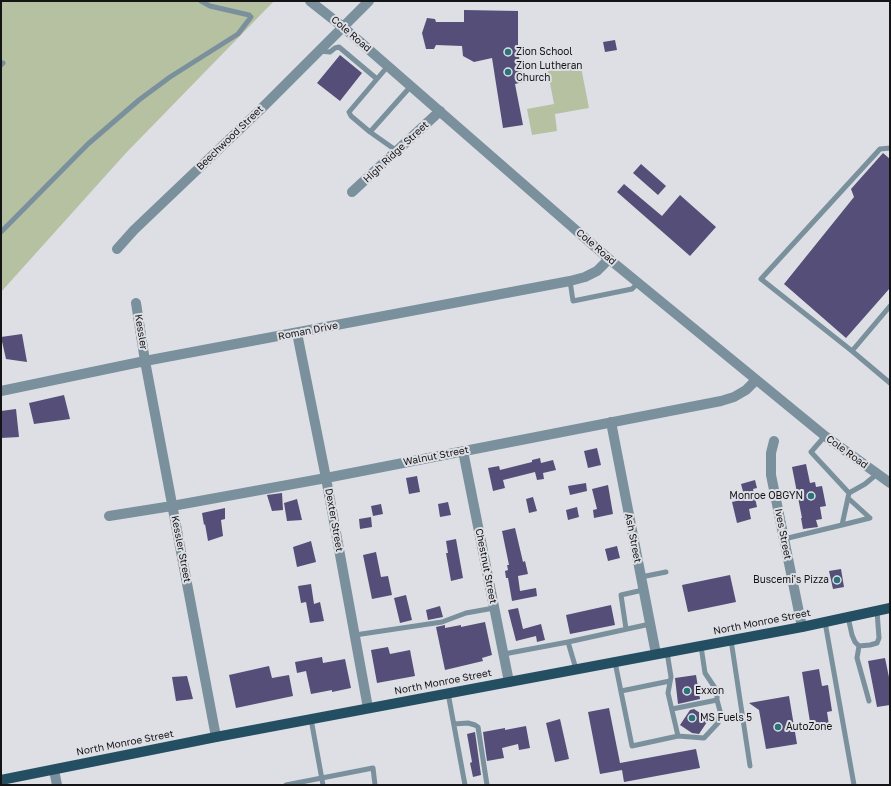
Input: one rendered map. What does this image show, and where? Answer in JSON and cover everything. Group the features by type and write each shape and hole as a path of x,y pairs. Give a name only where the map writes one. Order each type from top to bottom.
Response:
{"main road":[{"name":"North Monroe Street","path":"1,780 216,737 802,627 890,608"}],"street":[{"name":"Cole Road","path":"310,1 343,27 609,259 825,436 889,482"},
{"name":"Beechwood Street","path":"117,249 134,230 369,1"},
{"name":"High Ridge Street","path":"352,192 440,111"},
{"name":"Roman Drive","path":"1,391 570,281 585,277 596,271 609,259"},
{"name":"Kessler","path":"136,303 145,362"},
{"name":"Dexter Street","path":"297,333 326,478 368,708"},
{"name":"Kessler Street","path":"145,362 216,737"},
{"name":"Walnut Street","path":"109,516 326,478 721,401 746,390 756,380"},
{"name":"Ash Street","path":"611,422 656,654"},
{"name":"Ives Street","path":"774,441 771,453 771,475 802,627"},
{"name":"Chestnut Street","path":"463,451 509,682"},
{"path":"54,770 57,785"}],"lane":[{"path":"1,232 88,144 139,100 170,76 238,34 251,17 249,14 210,6 201,1"},
{"path":"319,51 330,52 339,47 377,79"},
{"path":"388,66 349,112 350,116 397,151"},
{"path":"370,132 411,86"},
{"path":"890,148 880,149 760,279 890,382"},
{"path":"570,281 573,300 632,289 638,283"},
{"path":"852,351 890,306"},
{"path":"784,539 870,518 811,452 825,436"},
{"path":"842,525 848,495 877,474"},
{"path":"641,577 666,572"},
{"path":"626,629 621,595 643,590"},
{"path":"355,635 442,622 466,613 494,608"},
{"path":"859,646 876,643 879,638 877,611"},
{"path":"848,617 852,635 859,646 857,658 868,701"},
{"path":"825,622 854,785"},
{"path":"504,654 650,624"},
{"path":"731,640 750,766"},
{"path":"568,642 576,669"},
{"path":"615,662 632,746 678,736 704,738 718,723 720,711 717,700 717,691 705,673 701,646"},
{"path":"667,652 671,677 668,692 678,736"},
{"path":"621,691 670,681"},
{"path":"448,693 465,785"},
{"path":"672,709 717,700"},
{"path":"311,719 323,785"},
{"path":"454,724 468,723 478,727 487,785"},
{"path":"286,785 372,768 375,785"}],"green space":[{"path":"1,1 274,1 126,153 1,292"},
{"path":"580,62 589,108 555,114 557,131 532,135 527,109 554,104 547,68"}],"building":[{"name":"Zion Lutheran Church","path":"464,10 518,11 518,51 523,82 515,84 523,125 503,128 492,58 474,62 463,56 462,46 436,45 434,49 426,49 422,33 427,18 435,19 436,22 464,22"},
{"path":"615,40 617,50 605,52 603,42"},
{"path":"340,55 362,73 340,101 317,83"},
{"path":"883,153 890,159 890,288 846,338 784,284 854,197 851,189"},
{"path":"641,164 666,186 658,195 633,173"},
{"path":"624,184 662,216 680,195 716,227 690,256 617,192"},
{"path":"22,334 27,362 6,359 1,337"},
{"path":"64,395 70,419 34,424 29,403"},
{"path":"16,409 19,437 1,438 1,411"},
{"path":"597,448 601,465 588,468 584,451"},
{"path":"540,458 541,463 553,460 556,470 543,473 544,479 537,480 535,472 503,480 505,488 493,491 488,468 499,466 500,470 532,462 532,460"},
{"name":"Monroe OBGYN","path":"806,464 810,483 815,482 816,487 822,486 826,506 820,507 822,519 816,520 818,527 803,529 792,467"},
{"path":"417,476 420,492 409,494 406,478"},
{"path":"755,480 757,488 753,489 757,507 749,509 751,519 737,523 732,502 745,499 741,484"},
{"path":"586,483 587,491 570,495 568,486"},
{"path":"608,485 613,514 594,518 593,510 597,509 592,489"},
{"path":"282,493 283,510 272,511 267,495"},
{"path":"533,497 537,511 529,513 526,499"},
{"path":"297,499 302,520 287,521 284,503"},
{"path":"448,502 451,515 440,517 438,504"},
{"path":"381,504 383,514 373,516 371,506"},
{"path":"577,507 579,517 568,520 566,510"},
{"path":"225,508 225,519 221,520 223,536 208,541 202,513"},
{"path":"371,517 372,527 360,529 359,519"},
{"path":"515,528 523,562 525,561 528,574 518,576 520,591 536,588 537,596 512,601 508,578 506,578 505,571 508,570 507,565 509,565 502,531"},
{"path":"456,539 463,578 451,581 446,553 448,553 446,541"},
{"path":"311,541 316,562 297,567 293,547"},
{"path":"617,546 620,558 608,561 605,549"},
{"path":"376,552 381,577 388,576 392,595 372,599 363,555"},
{"path":"841,569 844,587 833,589 829,571"},
{"path":"730,575 736,602 688,612 682,585"},
{"path":"311,584 314,604 320,602 324,621 310,623 306,602 301,603 298,586"},
{"path":"406,595 412,620 400,623 394,598"},
{"path":"611,605 615,625 570,634 566,615"},
{"path":"440,606 443,617 428,620 426,610"},
{"path":"518,608 523,629 541,624 545,640 537,642 536,636 516,641 508,610"},
{"path":"485,622 492,655 482,658 483,661 445,670 436,627 445,625 445,628 461,625 461,627"},
{"path":"388,647 390,654 410,650 415,676 377,683 371,650"},
{"path":"322,657 323,663 345,659 351,688 311,694 306,671 297,673 295,662"},
{"path":"885,658 890,682 890,705 877,707 868,661"},
{"path":"269,666 272,678 289,675 293,696 236,708 229,675"},
{"path":"819,669 822,686 828,685 832,711 827,712 829,725 811,728 802,672"},
{"path":"696,675 700,699 678,704 675,678"},
{"path":"187,676 193,699 176,701 172,677"},
{"name":"AutoZone","path":"789,696 797,744 766,749 759,710 749,703"},
{"path":"609,708 620,763 696,749 700,768 624,782 622,770 600,774 588,712"},
{"path":"694,709 709,719 699,734 692,733 680,725 690,710"},
{"path":"560,719 569,759 555,762 546,723"},
{"path":"526,726 530,748 519,750 518,744 502,748 504,758 487,761 483,732"},
{"path":"475,732 481,775 473,777 467,734"}],"place":[{"name":"Zion School","path":"508,52"},
{"name":"Zion Lutheran Church","path":"508,72"},
{"name":"Monroe OBGYN","path":"811,496"},
{"name":"Buscemi's Pizza","path":"837,580"},
{"name":"Exxon","path":"687,691"},
{"name":"MS Fuels 5","path":"692,718"},
{"name":"AutoZone","path":"778,727"}]}
